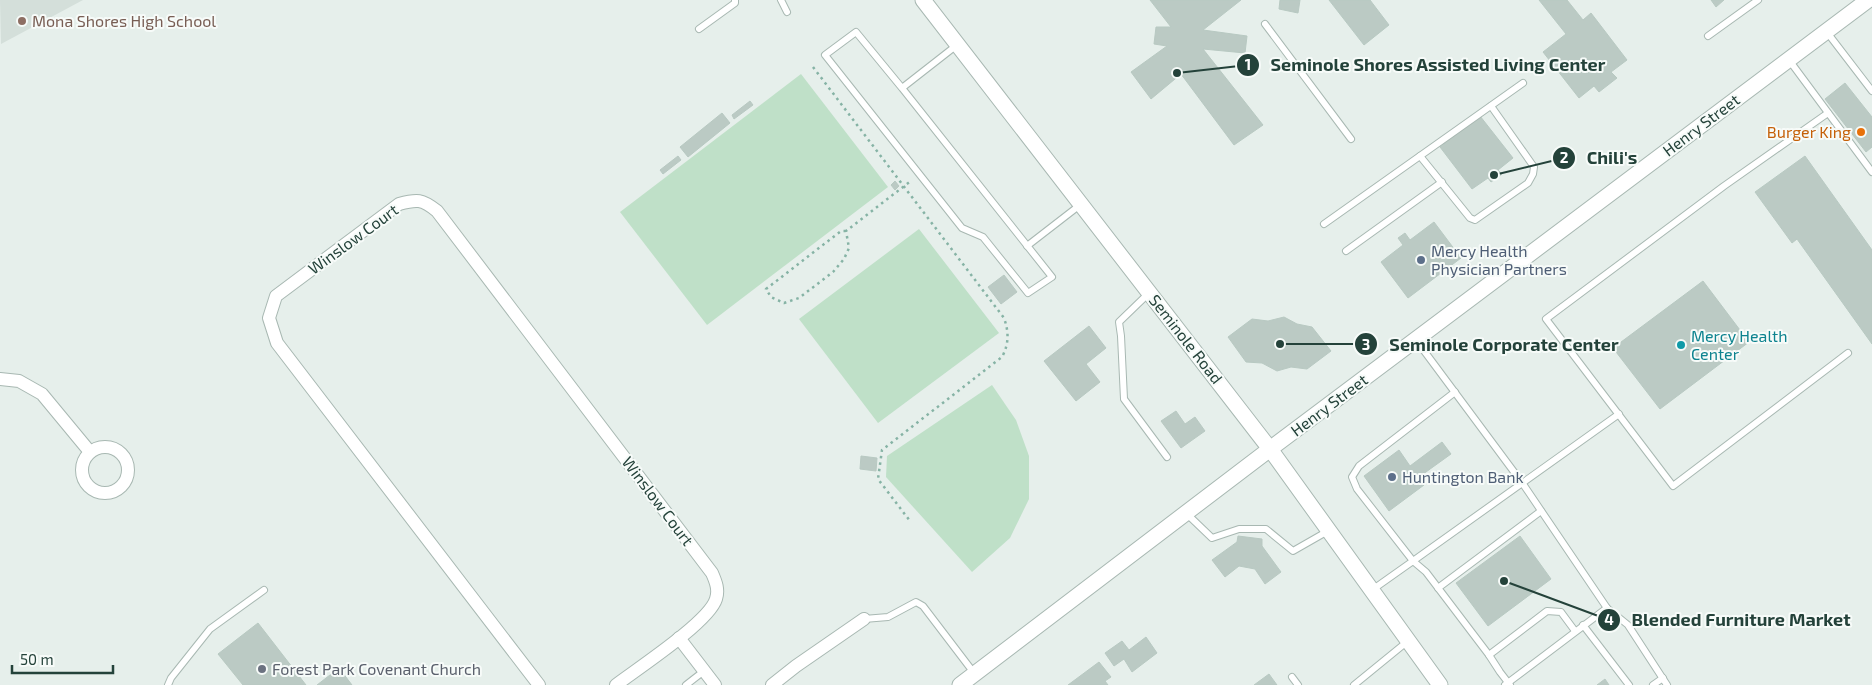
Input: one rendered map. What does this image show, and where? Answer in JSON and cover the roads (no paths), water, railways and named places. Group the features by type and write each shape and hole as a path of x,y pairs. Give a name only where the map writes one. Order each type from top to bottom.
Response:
{"street":[{"name":"Seminole Road","path":"923,0 1270,449 1440,685"},
{"name":"Henry Street","path":"960,685 1788,59 1867,3"},
{"name":"Winslow Court","path":"539,685 277,343 269,318 276,296 399,204 413,200 426,202 437,211 712,573 718,588 716,601 706,613 679,638 616,685"},
{"path":"0,379 20,381 42,394 90,452"},
{"path":"772,685 864,619"},
{"path":"679,638 715,685"}],"lane":[{"path":"699,29 735,3 734,0"},
{"path":"780,0 787,12"},
{"path":"1708,36 1758,0"},
{"path":"1265,24 1352,139"},
{"path":"1826,31 1872,91"},
{"path":"856,32 902,88 1052,277 1028,293 983,237 962,228 825,55 856,32"},
{"path":"902,88 958,44"},
{"path":"1788,59 1872,172"},
{"path":"1324,224 1523,83"},
{"path":"1420,156 1470,218 1475,220 1528,183 1534,174 1534,167 1491,106"},
{"path":"1828,113 1724,186 1546,319 1673,486 1848,353"},
{"path":"1346,251 1442,182"},
{"path":"1027,246 1081,204"},
{"path":"1150,292 1119,322 1122,336 1124,398 1168,457"},
{"path":"1416,340 1523,484 1607,608 1628,625 1667,685"},
{"path":"1455,392 1359,466 1352,476 1357,489 1413,561 1426,572 1489,655 1508,684 1607,608"},
{"path":"1372,590 1619,414"},
{"path":"1438,588 1542,511"},
{"path":"1186,513 1212,538 1239,528 1266,529 1293,551 1328,530"},
{"path":"168,685 171,678 210,629 264,590"},
{"path":"864,619 888,617 916,602 923,606 975,674"},
{"path":"1489,655 1546,611 1561,612 1575,631"},
{"path":"1583,625 1629,685"},
{"path":"1354,685 1408,641"},
{"path":"686,685 704,671"},
{"path":"1292,677 1298,685"},
{"path":"1653,685 1663,678"}],"place":[{"name":"Mona Shores High School","path":"22,21"},
{"name":"Seminole Shores Assisted Living Center","path":"1177,73"},
{"name":"Burger King","path":"1861,132"},
{"name":"Chili's","path":"1494,175"},
{"name":"Mercy Health Physician Partners","path":"1421,260"},
{"name":"Seminole Corporate Center","path":"1280,344"},
{"name":"Mercy Health Center","path":"1681,345"},
{"name":"Huntington Bank","path":"1392,477"},
{"name":"Blended Furniture Market","path":"1504,581"},
{"name":"Forest Park Covenant Church","path":"262,669"}]}
